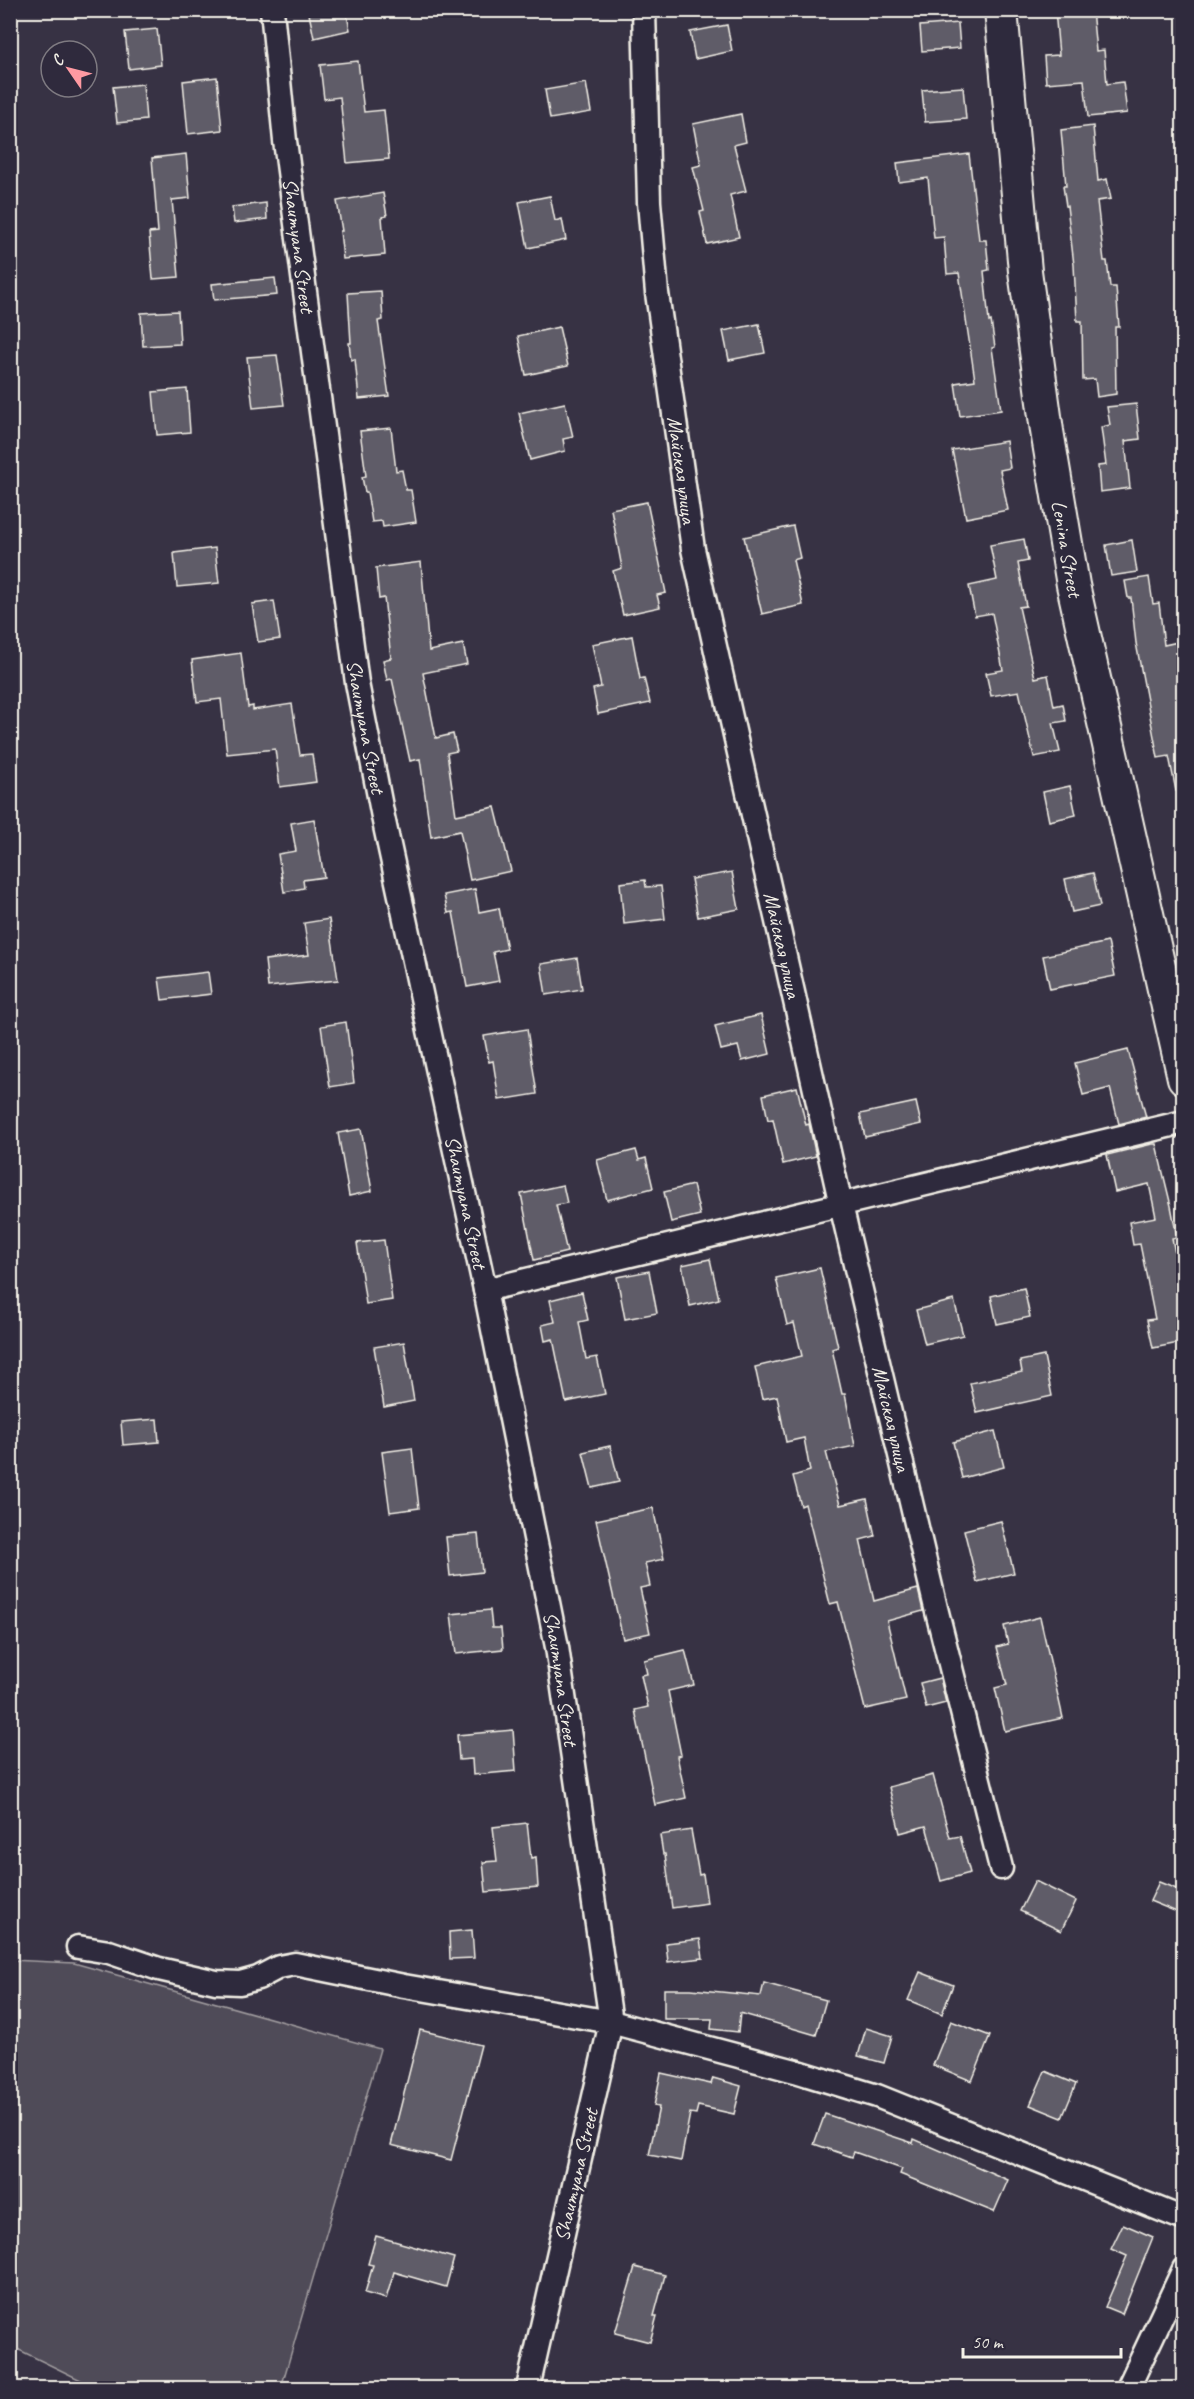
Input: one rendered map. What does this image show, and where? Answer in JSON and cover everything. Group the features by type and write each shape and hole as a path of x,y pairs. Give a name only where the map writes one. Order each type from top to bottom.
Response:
{"street":[{"name":"Shaumyana Street","path":"272,10 285,141 357,683 383,817 485,1290 557,1647 611,2022 528,2388"},
{"name":"Майская улица","path":"644,10 649,202 657,292 693,549 841,1205 936,1608 1001,1868"},
{"name":"Lenina Street","path":"1001,10 1025,271 1047,431 1073,585 1184,1078"},
{"path":"485,1290 1184,1122"},
{"path":"78,1947 109,1952 159,1969 216,1982 240,1983 258,1978 279,1967 295,1964 404,1986 611,2022 795,2071 877,2096 1184,2219"},
{"path":"1128,2388 1184,2269"}],"shaded area":[{"path":"10,1960 74,1963 380,2049 281,2388 97,2388 11,2346"}],"building":[{"path":"325,10 346,10 350,30 314,38 309,14"},
{"path":"1055,10 1092,10 1096,51 1104,50 1107,84 1123,82 1127,113 1088,117 1084,80 1046,83 1044,56 1059,55"},
{"path":"958,23 960,48 922,51 920,26"},
{"path":"727,25 732,51 695,59 690,32"},
{"path":"157,29 161,65 129,69 125,32"},
{"path":"358,61 364,112 384,110 389,159 347,163 340,97 324,99 320,65"},
{"path":"217,77 222,130 188,134 183,81"},
{"path":"586,83 591,112 550,119 545,90"},
{"path":"143,84 146,120 117,123 113,87"},
{"path":"963,87 966,119 925,122 922,90"},
{"path":"741,114 746,142 734,145 746,191 730,195 739,237 707,244 700,212 704,211 693,167 701,165 693,124"},
{"path":"1093,126 1098,181 1107,179 1111,199 1097,201 1104,261 1107,261 1110,287 1116,287 1119,327 1115,327 1116,394 1097,397 1095,379 1083,380 1082,321 1077,321 1074,265 1063,186 1066,186 1061,130"},
{"path":"186,154 190,198 172,200 179,277 153,279 149,233 158,232 152,158"},
{"path":"969,154 979,240 986,240 989,270 984,271 1001,410 960,416 955,383 975,380 959,273 947,274 944,237 934,238 928,178 899,182 897,163"},
{"path":"383,193 387,216 382,217 385,255 343,259 340,231 342,231 337,201"},
{"path":"550,196 555,221 562,219 566,240 528,248 519,202"},
{"path":"266,203 267,219 234,223 232,207"},
{"path":"275,278 277,295 214,300 212,284"},
{"path":"381,291 383,320 378,321 389,396 359,399 355,359 351,360 349,343 351,343 348,293"},
{"path":"178,311 180,344 143,346 141,313"},
{"path":"759,324 765,353 729,360 723,331"},
{"path":"559,327 568,366 526,375 518,336"},
{"path":"277,355 284,405 253,408 247,357"},
{"path":"187,389 190,432 157,435 153,392"},
{"path":"565,403 573,437 563,439 565,451 530,460 519,413"},
{"path":"1136,404 1140,439 1125,441 1130,488 1100,492 1098,466 1106,465 1101,427 1110,425 1107,407"},
{"path":"391,428 396,471 402,470 406,490 411,490 416,522 383,527 382,521 372,522 362,477 366,476 360,431"},
{"path":"1006,441 1010,468 1000,470 1008,510 966,518 952,450"},
{"path":"647,502 666,593 657,595 660,607 623,615 613,571 622,568 611,509"},
{"path":"793,526 800,558 793,560 803,605 762,614 744,537"},
{"path":"1024,539 1028,561 1018,563 1026,606 1019,607 1035,678 1048,675 1054,706 1063,704 1066,721 1053,723 1060,752 1034,757 1019,691 991,696 986,673 1003,670 992,613 975,616 969,586 997,580 990,545"},
{"path":"1132,540 1137,572 1111,576 1106,545"},
{"path":"215,548 219,583 177,587 174,553"},
{"path":"421,562 429,651 463,644 467,664 423,673 436,738 453,734 457,751 447,753 456,815 495,807 511,871 470,880 460,831 431,837 420,759 410,761 392,679 387,680 383,660 391,658 384,598 379,599 376,568"},
{"path":"1149,577 1153,604 1159,603 1164,645 1178,642 1184,672 1184,790 1176,791 1169,756 1158,758 1136,643 1131,598 1128,598 1125,581"},
{"path":"274,601 280,639 258,642 252,604"},
{"path":"632,636 640,679 644,678 650,703 598,714 593,689 601,687 592,644"},
{"path":"241,653 248,707 253,706 253,710 292,704 300,755 312,754 316,782 280,787 275,749 227,754 221,699 197,702 192,660"},
{"path":"1070,786 1076,815 1049,821 1043,792"},
{"path":"314,819 324,877 303,880 304,888 284,892 278,854 296,851 291,823"},
{"path":"732,872 739,909 698,917 691,879"},
{"path":"1093,873 1100,906 1072,912 1065,879"},
{"path":"645,880 646,887 661,886 665,919 624,924 620,883"},
{"path":"475,889 479,912 499,908 507,949 493,952 499,981 467,987 453,912 448,913 444,895"},
{"path":"329,919 338,980 268,987 265,960 309,955 304,923"},
{"path":"1108,942 1115,976 1050,989 1043,956"},
{"path":"577,958 582,989 546,995 541,964"},
{"path":"208,972 211,994 162,1000 159,978"},
{"path":"761,1015 770,1054 742,1061 738,1046 721,1050 715,1026"},
{"path":"346,1022 354,1083 330,1087 321,1026"},
{"path":"527,1029 537,1094 499,1100 493,1061 489,1062 484,1036"},
{"path":"1128,1050 1146,1117 1119,1124 1110,1088 1083,1095 1075,1063"},
{"path":"797,1087 816,1156 783,1164 773,1119 768,1120 763,1095"},
{"path":"916,1102 921,1124 865,1137 860,1114"},
{"path":"361,1129 372,1191 349,1196 338,1133"},
{"path":"1156,1144 1171,1206 1177,1237 1172,1238 1181,1284 1184,1284 1184,1342 1153,1348 1147,1320 1155,1319 1140,1244 1133,1245 1129,1222 1156,1217 1149,1184 1115,1192 1107,1155"},
{"path":"636,1150 639,1160 646,1158 653,1188 607,1200 597,1160"},
{"path":"563,1185 567,1203 556,1205 567,1252 534,1260 521,1194"},
{"path":"693,1185 700,1215 671,1222 664,1192"},
{"path":"384,1240 392,1300 366,1304 357,1243"},
{"path":"710,1259 719,1299 690,1306 682,1265"},
{"path":"820,1268 838,1347 832,1349 842,1394 845,1394 855,1446 826,1452 840,1505 867,1499 875,1536 860,1540 874,1601 918,1589 923,1611 887,1621 906,1700 865,1709 838,1602 830,1604 805,1504 801,1506 793,1476 810,1471 804,1438 786,1442 777,1396 762,1399 755,1367 802,1356 794,1323 787,1325 776,1278"},
{"path":"649,1271 657,1313 625,1319 617,1277"},
{"path":"1024,1288 1030,1317 997,1324 991,1296"},
{"path":"582,1292 588,1320 579,1322 586,1359 597,1357 605,1394 566,1402 553,1339 545,1341 542,1325 555,1322 550,1300"},
{"path":"954,1300 963,1335 925,1344 916,1310"},
{"path":"404,1342 414,1401 384,1407 374,1347"},
{"path":"1044,1356 1052,1396 977,1413 970,1383 1022,1372 1020,1361"},
{"path":"157,1419 159,1442 123,1445 121,1422"},
{"path":"995,1431 1004,1467 962,1478 953,1442"},
{"path":"610,1446 619,1482 592,1488 583,1452"},
{"path":"412,1448 419,1508 390,1512 382,1452"},
{"path":"653,1508 664,1559 645,1563 650,1586 640,1588 650,1633 623,1639 596,1520"},
{"path":"1001,1521 1014,1573 977,1582 964,1530"},
{"path":"478,1534 482,1572 450,1576 446,1537"},
{"path":"490,1610 492,1628 501,1628 503,1649 456,1654 451,1614"},
{"path":"1040,1617 1063,1718 1005,1731 995,1688 1007,1685 997,1647 1008,1644 1004,1626"},
{"path":"685,1650 694,1685 668,1691 681,1755 677,1756 686,1798 655,1805 635,1710 648,1707 641,1675 647,1674 644,1660"},
{"path":"940,1678 946,1703 926,1708 920,1683"},
{"path":"513,1730 516,1771 473,1775 472,1759 459,1760 457,1735"},
{"path":"933,1775 950,1838 960,1836 970,1873 941,1881 926,1826 900,1833 889,1787"},
{"path":"527,1823 531,1858 536,1857 538,1887 486,1892 483,1862 497,1861 493,1827"},
{"path":"691,1830 699,1875 703,1874 707,1903 672,1908 665,1854 663,1854 660,1835"},
{"path":"1035,1881 1076,1901 1061,1931 1020,1911"},
{"path":"1159,1882 1184,1892 1184,1915 1150,1901"},
{"path":"472,1930 474,1958 450,1959 449,1932"},
{"path":"700,1939 703,1958 668,1962 666,1943"},
{"path":"920,1972 953,1985 942,2014 908,2000"},
{"path":"764,1983 826,2000 816,2035 740,2013 738,2032 711,2029 712,2019 664,2019 664,1989 691,1989 761,1996"},
{"path":"951,2021 990,2036 972,2081 933,2065"},
{"path":"866,2028 892,2036 884,2063 858,2056"},
{"path":"420,2030 481,2045 451,2160 391,2145"},
{"path":"1045,2071 1076,2084 1062,2118 1030,2105"},
{"path":"661,2073 711,2084 713,2078 741,2086 734,2114 698,2106 696,2114 690,2113 681,2161 649,2155 659,2107 654,2106"},
{"path":"825,2114 913,2143 914,2139 1008,2180 994,2212 900,2174 902,2169 854,2152 852,2157 814,2144"},
{"path":"1123,2224 1153,2237 1122,2314 1105,2307 1127,2256 1111,2249"},
{"path":"376,2236 454,2258 446,2287 394,2272 386,2299 365,2293 373,2265 368,2264"},
{"path":"635,2267 665,2275 650,2342 615,2333"}]}
